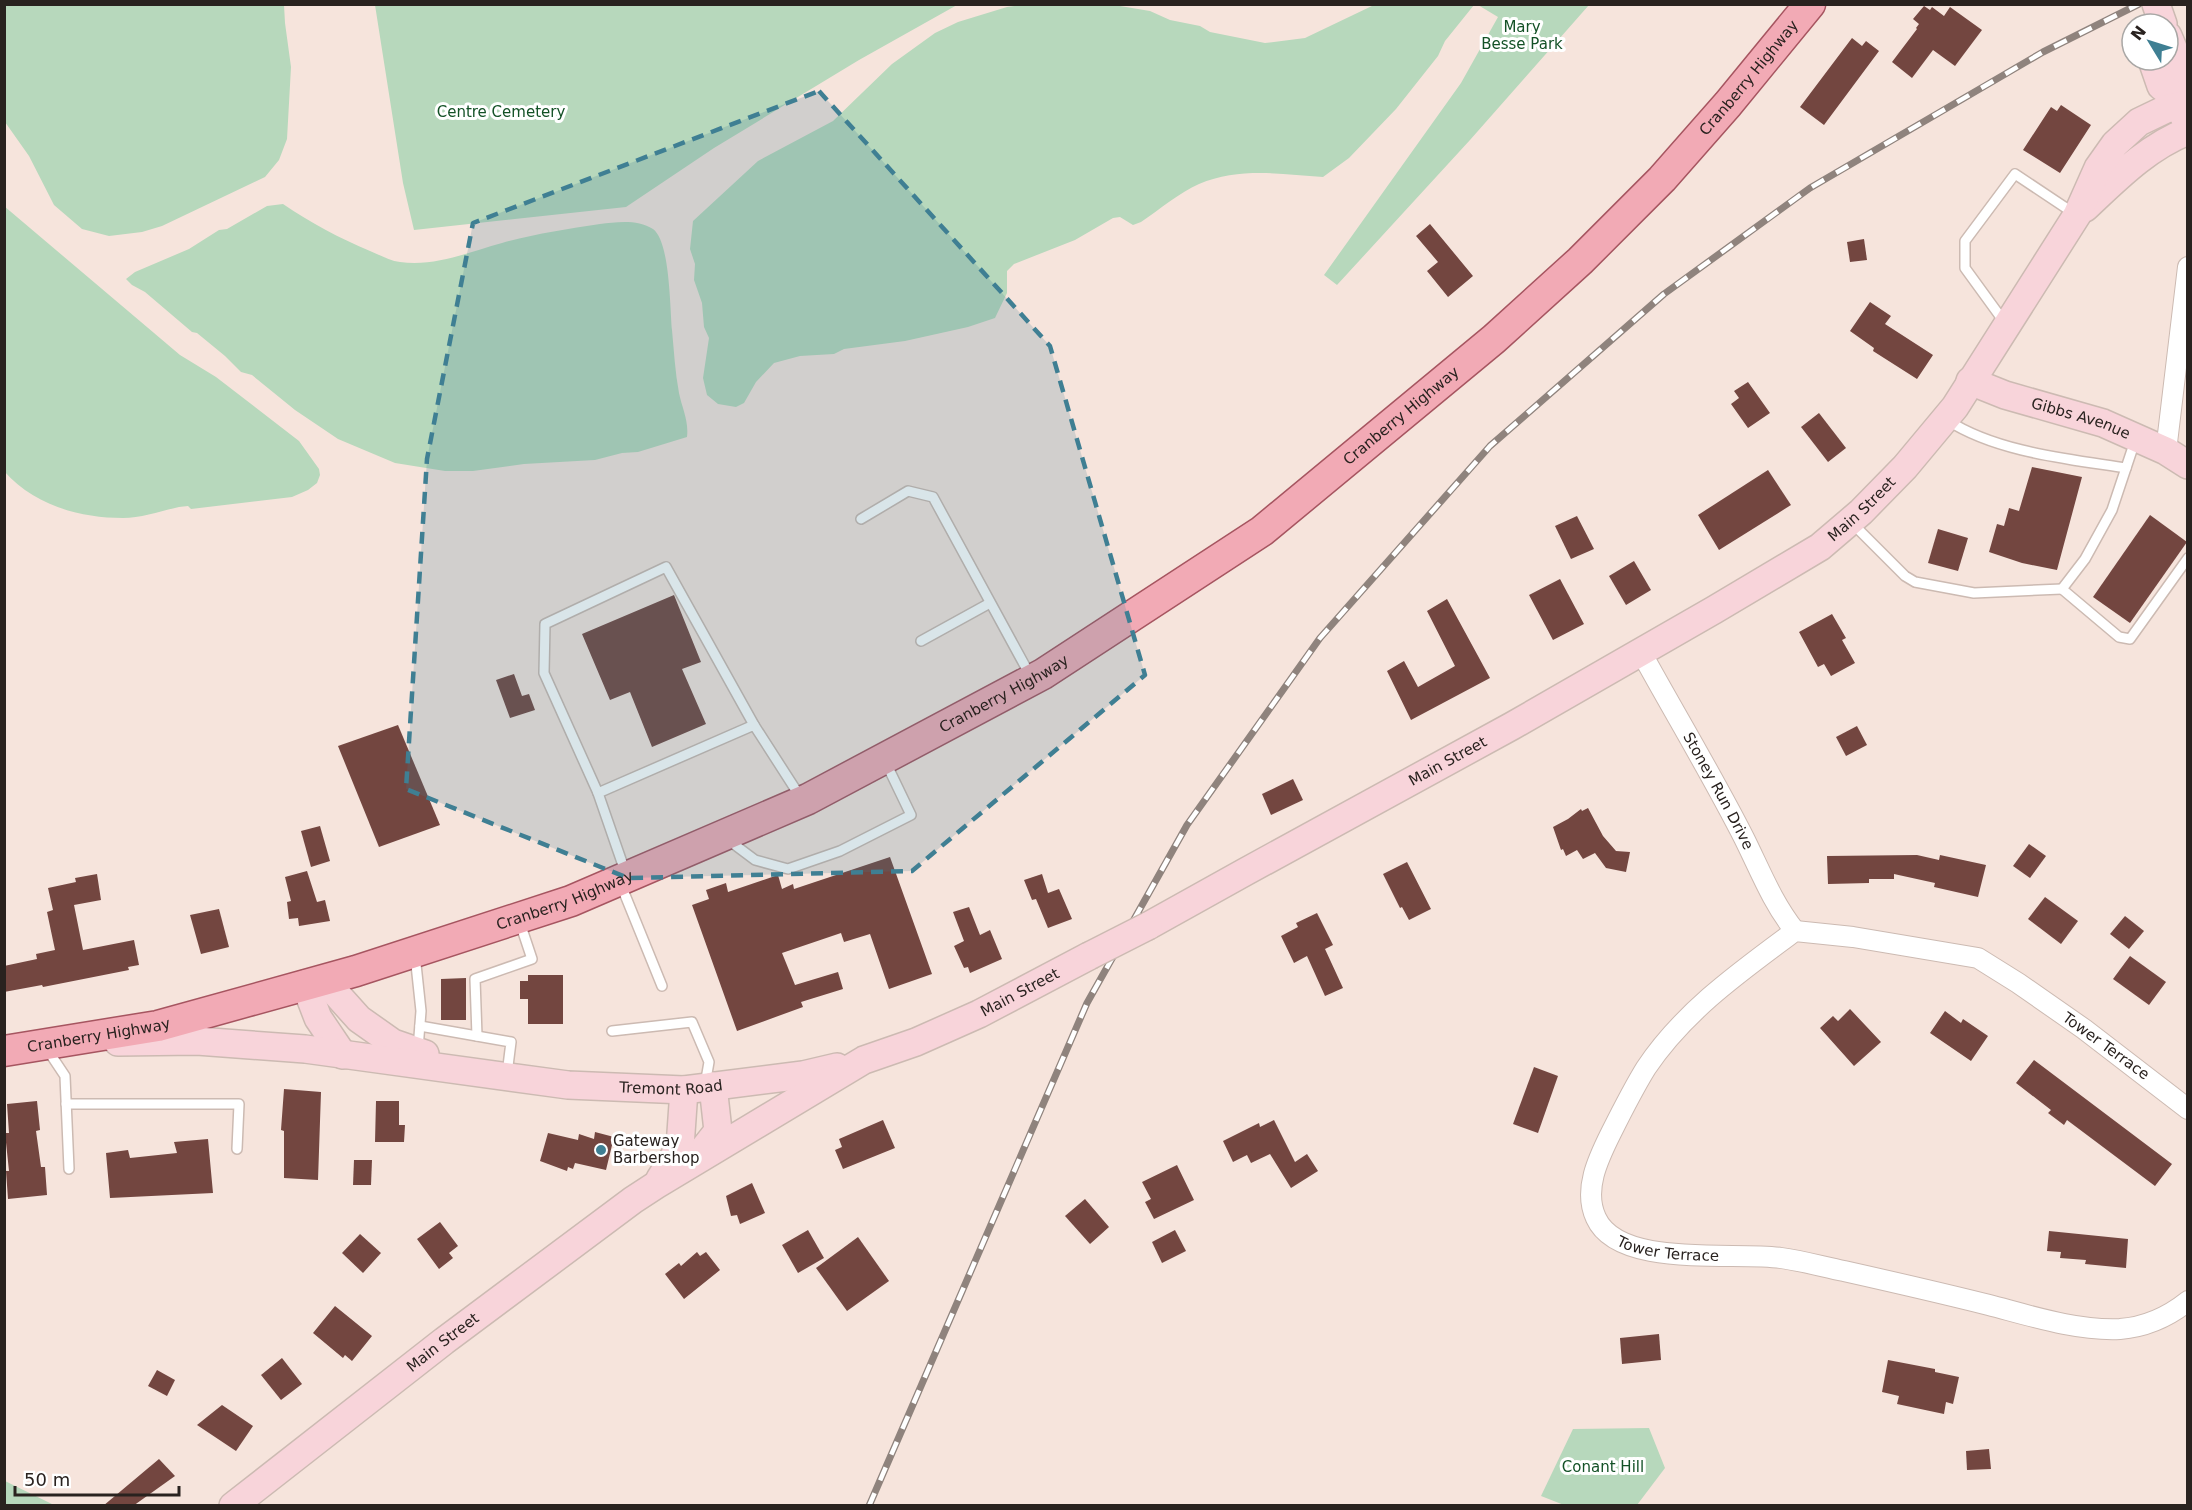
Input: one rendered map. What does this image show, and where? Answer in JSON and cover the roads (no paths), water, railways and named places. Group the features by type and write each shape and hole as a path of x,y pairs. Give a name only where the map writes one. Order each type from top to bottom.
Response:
{"main road":[{"name":"Cranberry Highway","path":"4,1051 158,1026 315,982 571,901 803,801 1033,679 1262,531 1494,339 1580,261 1662,179 1728,104 1810,4"},
{"path":"2180,64 2187,81 2183,108"},
{"path":"2156,72 2161,86 2183,108"},
{"name":"Main Street","path":"233,1506 444,1341 633,1200 695,1160 864,1060 916,1042 979,1014 1149,926 1512,726 1820,547 1850,522 1905,467 1945,419 2077,215 2097,168 2115,144 2139,122 2183,108"},
{"name":"Main Street","path":"2077,215 2138,160 2163,141 2187,131"},
{"name":"Gibbs Avenue","path":"1971,381 2005,395 2094,420 2177,458"},
{"path":"315,982 318,1018 343,1054"},
{"name":"Tremont Road","path":"315,982 359,1019 393,1043 419,1039 477,1072"},
{"name":"Tremont Road","path":"48,1044 197,1041 343,1054 568,1085 701,1087 802,1075 864,1060"},
{"name":"Main Street","path":"695,1160 718,1131 701,1087"},
{"name":"Main Street","path":"656,1185 680,1148 701,1087"}],"street":[{"path":"2177,458 2187,267"},
{"name":"Stoney Run Drive","path":"1641,652 1744,838 1781,914 1795,931"},
{"name":"Tower Terrace","path":"2187,1108 2084,1029 1978,958 1853,937 1795,931 1742,970 1706,1001 1647,1066 1606,1143 1595,1171 1590,1195 1596,1219 1613,1238 1637,1249 1665,1254 1781,1258 1929,1289 2091,1328 2121,1329 2145,1325 2174,1312 2187,1300"}],"lane":[{"path":"2007,325 1965,268 1965,241 2014,174 2077,215"},
{"path":"1945,419 1965,432 1984,440 2066,459 2126,468"},
{"path":"2062,589 2085,559 2112,510 2137,438"},
{"path":"861,519 908,491 933,497 1033,679"},
{"path":"1850,522 1905,576 1915,582 1974,593 2062,589 2119,637 2130,639 2187,558"},
{"path":"662,986 623,878 598,793 544,673 545,624 666,567 754,725 803,801"},
{"path":"921,641 990,603"},
{"path":"598,793 754,725"},
{"path":"723,836 755,860 788,869 840,851 911,815 884,759"},
{"path":"477,1036 475,979 532,958 519,918"},
{"path":"414,952 421,1011 419,1039 477,1036 511,1042 506,1077"},
{"path":"612,1031 692,1022 709,1062 701,1087"},
{"path":"48,1044 65,1076 69,1169"},
{"path":"66,1104 239,1104 237,1149"}],"railway":[{"path":"869,1506 1087,1003 1187,825 1320,638 1490,446 1664,294 1810,188 2043,52 2139,4"}],"place":[{"name":"Gateway Barbershop","path":"601,1150"}],"park label":[{"name":"Mary Besse Park","path":"1522,36"},
{"name":"Centre Cemetery","path":"501,112"},
{"name":"Conant Hill","path":"1603,1467"}]}
